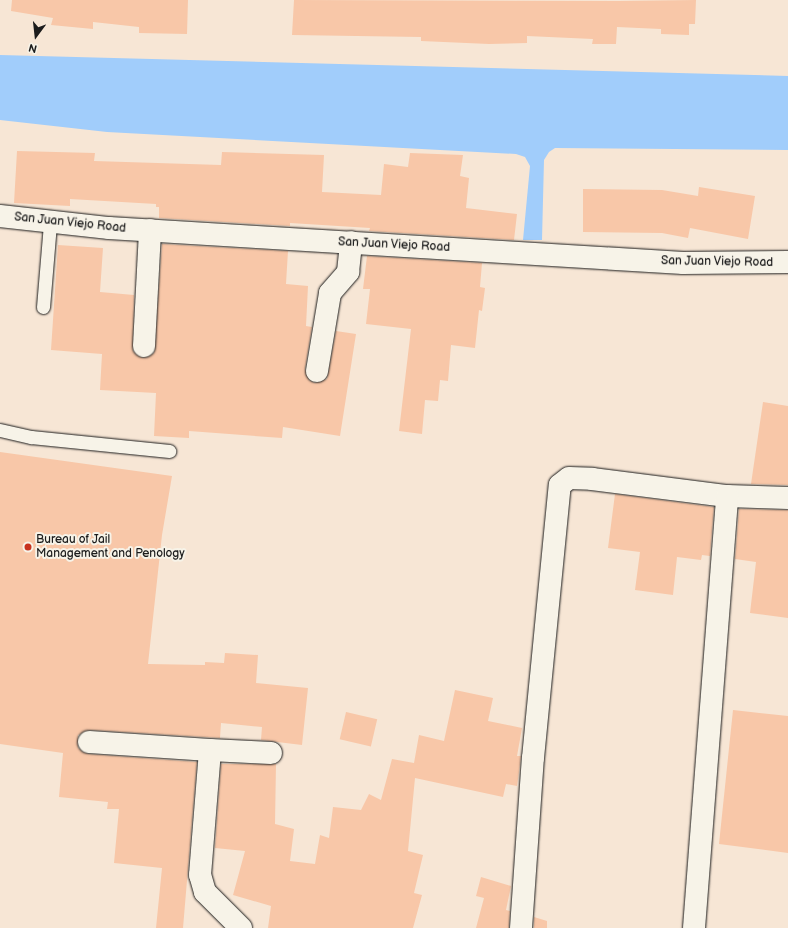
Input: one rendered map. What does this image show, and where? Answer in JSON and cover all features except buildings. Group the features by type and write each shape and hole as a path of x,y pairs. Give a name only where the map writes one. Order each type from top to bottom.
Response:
{"street":[{"name":"San Juan Viejo Road","path":"0,216 50,223 150,230 683,263 788,262"},
{"path":"144,346 150,230"},
{"path":"317,371 330,293 348,272 351,242"},
{"path":"521,928 534,750 560,485 569,478 592,479 727,496 788,498"},
{"path":"694,928 727,496"},
{"path":"89,742 271,753"},
{"path":"210,750 200,875 205,892 241,928"}],"lane":[{"path":"43,307 50,223"},
{"path":"0,430 31,437 169,451"}],"water":[{"path":"0,55 788,76 788,150 555,148 549,152 544,160 542,240 523,240 530,166 525,157 516,154 107,132 0,120"}],"place":[{"name":"Bureau of Jail Management and Penology","path":"28,547"}]}
